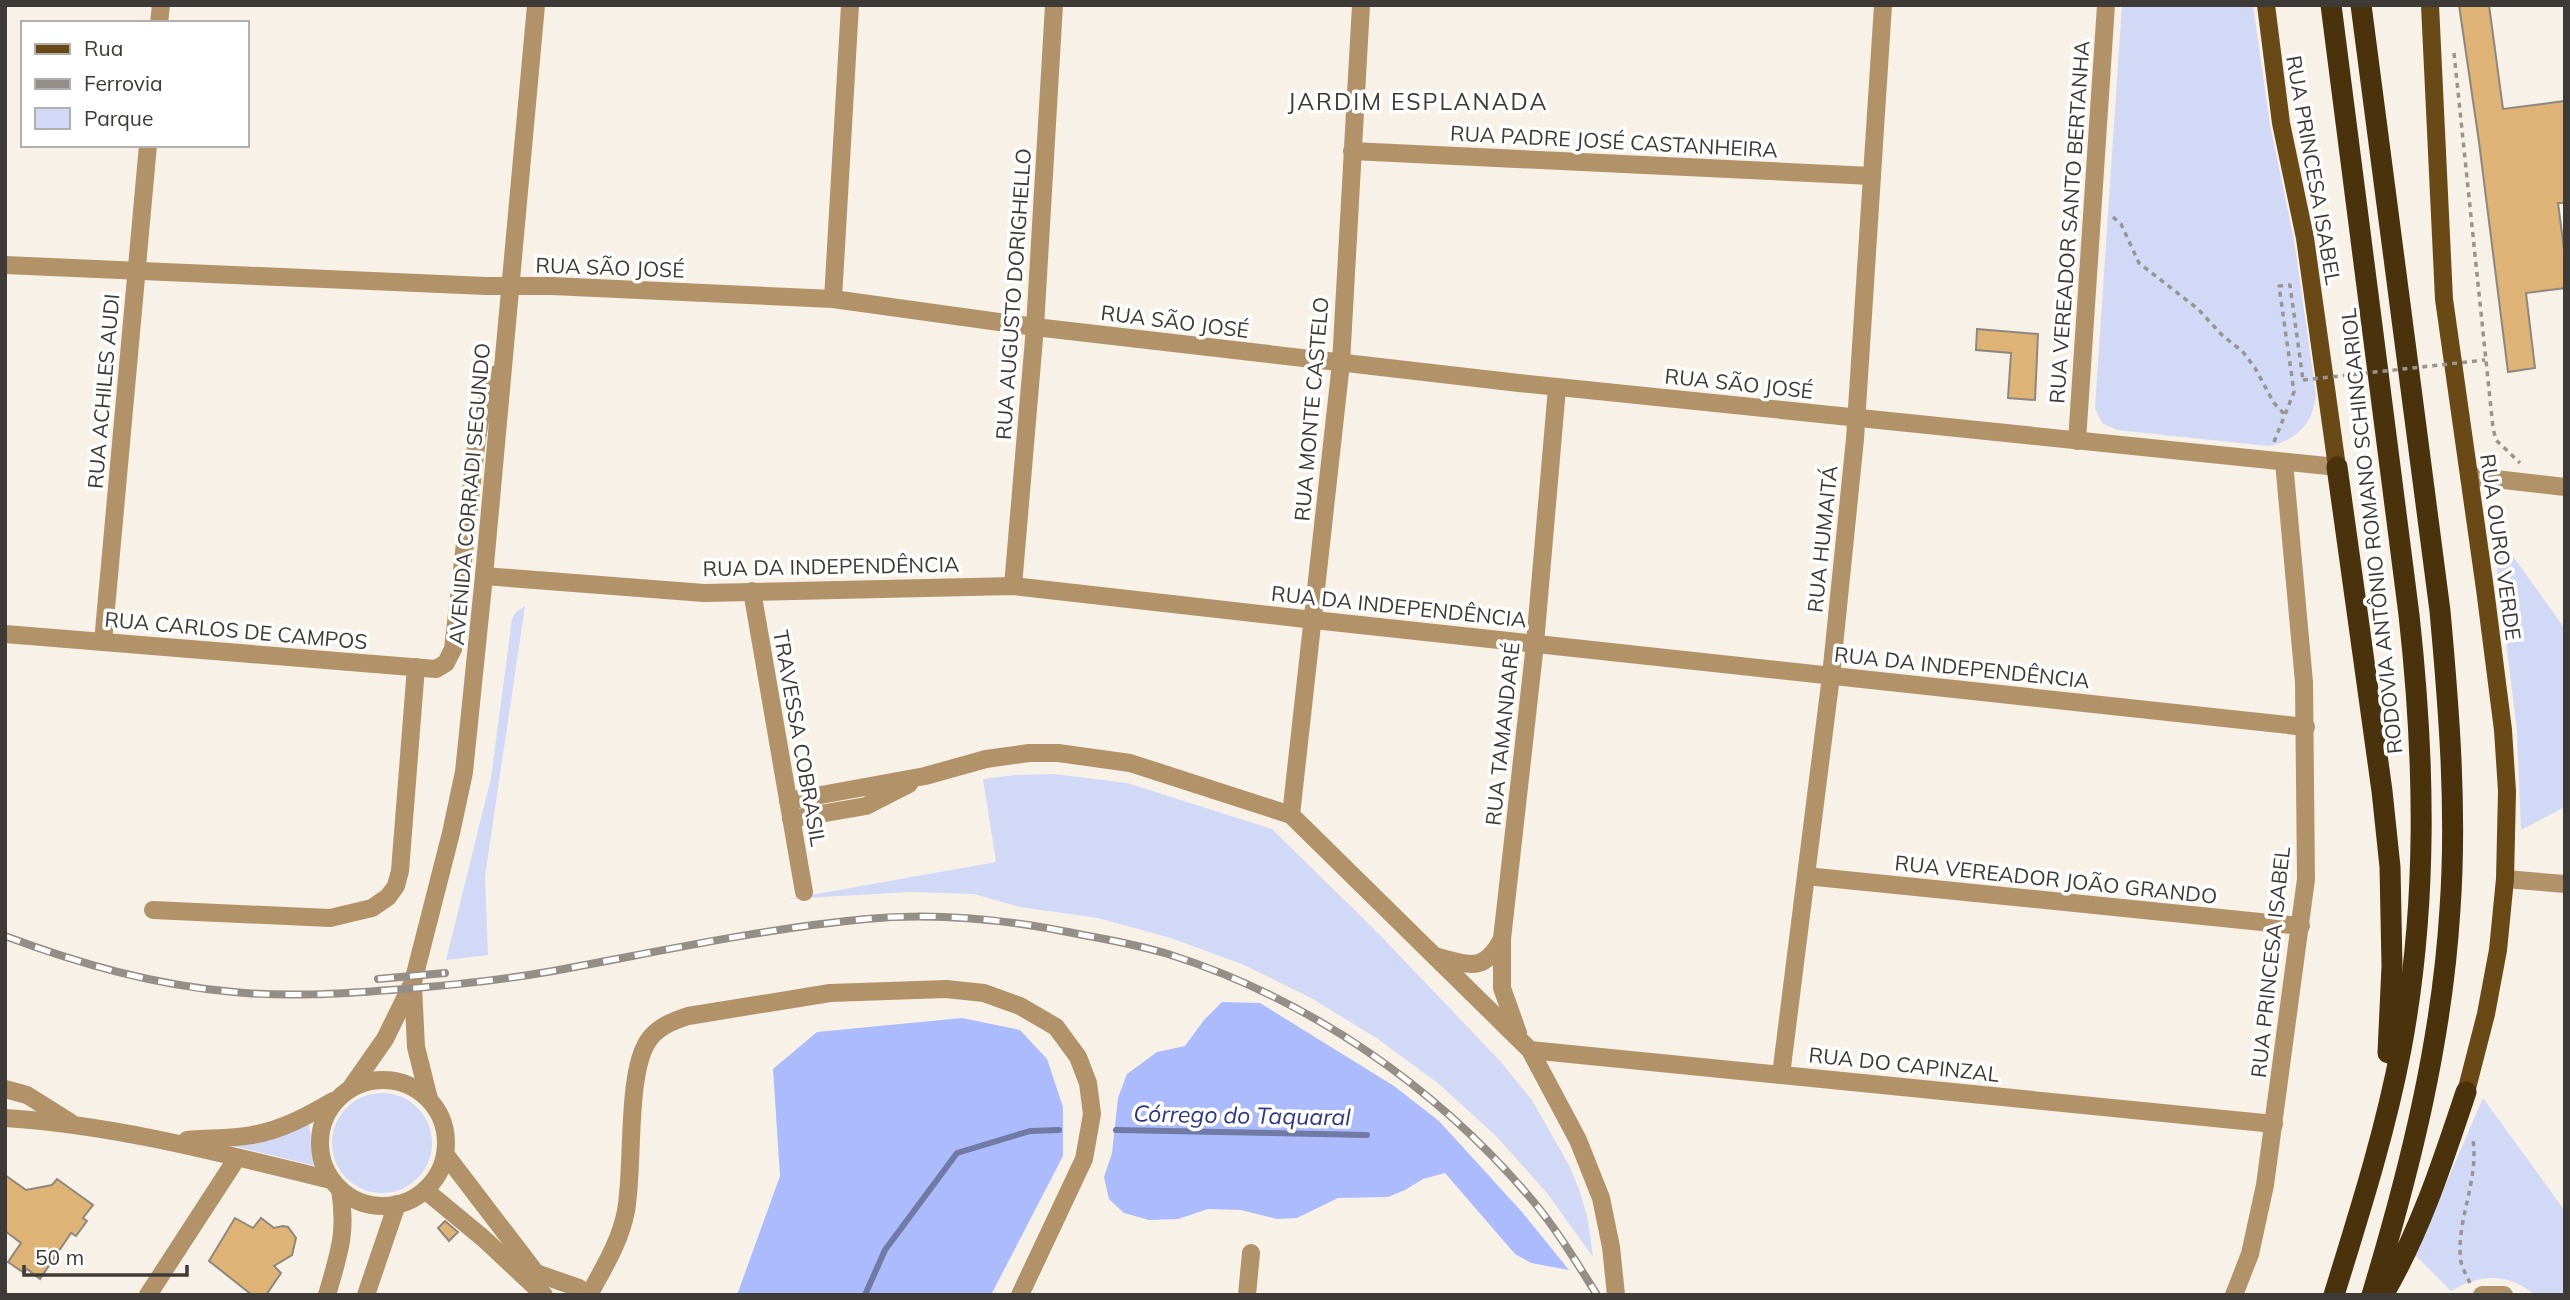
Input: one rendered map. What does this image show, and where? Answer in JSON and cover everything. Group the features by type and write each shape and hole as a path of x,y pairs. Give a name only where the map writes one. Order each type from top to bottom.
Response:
{"highway":[{"name":"RODOVIA ANTÔNIO ROMANO SCHINCARIOL","path":"2331,5 2409,615 2421,755 2420,894 2401,1047 2386,1121 2334,1295"},
{"path":"2361,5 2440,611 2447,692 2452,832 2450,909 2432,1060 2417,1133 2372,1295"},
{"path":"2337,467 2390,867 2392,965 2386,1121"},
{"path":"2382,1295 2396,1272 2421,1216 2466,1092"}],"main road":[{"name":"RUA PRINCESA ISABEL","path":"2266,5 2279,110 2305,239 2337,467"},
{"name":"RUA OURO VERDE","path":"2430,5 2444,299 2503,730 2507,791 2505,879 2498,950 2486,1014 2466,1092"}],"street":[{"name":"AVENIDA CORRADI SEGUNDO","path":"344,1093 385,1039 413,982 464,772 536,5"},
{"path":"833,299 850,5"},
{"name":"RUA AUGUSTO DORIGHELLO","path":"1013,586 1035,327 1054,5"},
{"name":"RUA MONTE CASTELO","path":"1292,815 1341,363 1361,5"},
{"name":"RUA HUMAITÁ","path":"1781,1075 1831,676 1857,419 1883,5"},
{"name":"RUA VEREADOR SANTO BERTANHA","path":"2077,441 2106,5"},
{"name":"RUA ACHILES AUDI","path":"103,642 148,147"},
{"name":"RUA PADRE JOSÉ CASTANHEIRA","path":"1353,151 1872,176"},
{"name":"RUA SÃO JOSÉ","path":"5,265 833,299 1035,327 1341,363 1857,419 2337,467"},
{"name":"RUA CARLOS DE CAMPOS","path":"5,634 436,669 446,663 453,649 481,416 505,354"},
{"name":"RUA TAMANDARÉ","path":"1525,1045 1505,1002 1502,988 1502,939 1535,644 1557,387"},
{"name":"RUA PRINCESA ISABEL","path":"2234,1295 2250,1254 2265,1185 2306,879 2304,682 2275,461"},
{"path":"2469,476 2565,486"},
{"name":"RUA DA INDEPENDÊNCIA","path":"484,576 704,593 1013,586 2306,727"},
{"name":"TRAVESSA COBRASIL","path":"752,591 804,892"},
{"path":"153,910 330,918 372,908 388,897 396,886 400,871 416,667"},
{"path":"790,810 866,806 925,776 986,759 1029,753 1084,756 1130,763 1292,815 1525,1045 1578,1140 1601,1198 1611,1247 1616,1295"},
{"name":"RUA VEREADOR JOÃO GRANDO","path":"1806,877 2301,926"},
{"path":"2505,879 2565,884"},
{"path":"1436,957 1467,964 1481,963 1493,957 1502,939"},
{"name":"AVENIDA CORRADI SEGUNDO","path":"413,982 416,1047 430,1101"},
{"path":"445,1154 536,1273 581,1293 618,1240 626,1210 637,1064 648,1040 666,1024 688,1016 831,993 946,989 984,993 1020,1006 1056,1027 1078,1057 1088,1083 1092,1114 1084,1159 1020,1295"},
{"name":"RUA DO CAPINZAL","path":"1525,1045 1781,1075 2274,1124"},
{"path":"5,1118 76,1126 166,1141 336,1184 367,1204 397,1204 410,1200 425,1190 439,1172 445,1154 446,1135 440,1116 430,1101 417,1089 401,1082 384,1080 366,1082 305,1117 251,1136 166,1141"},
{"path":"5,1089 27,1095 76,1126"},
{"path":"327,1295 343,1237 344,1219 336,1184 322,1163 319,1145 327,1111 344,1093"},
{"path":"148,1295 237,1158"},
{"path":"425,1190 483,1238 544,1295"},
{"path":"366,1295 397,1204"},
{"path":"1247,1295 1251,1253"},
{"path":"2479,1292 2504,1295"}],"path":[{"path":"2453,46 2485,360 2497,440 2524,466 2523,482"},
{"path":"2092,206 2121,224 2139,263 2199,309 2222,335 2243,352 2285,415"},
{"path":"2275,461 2285,415 2294,393 2279,286 2290,285 2302,380 2485,360"},
{"path":"2472,1133 2476,1160 2461,1241 2461,1264 2479,1292"}],"green space":[{"path":"2122,5 2253,5 2270,125 2294,240 2316,395 2307,423 2295,435 2278,444 2268,446 2117,430 2102,423 2095,408"},
{"path":"2492,527 2565,629 2565,807 2521,830 2517,731"},
{"path":"525,606 485,876 488,955 446,960 491,778 512,619 515,613"},
{"path":"1054,774 1127,783 1272,829 1377,932 1501,1062 1532,1100 1570,1167 1580,1192 1588,1220 1593,1257 1547,1193 1496,1136 1439,1084 1378,1039 1313,999 1244,965 1171,938 1098,918 1020,907 974,894 910,892 788,899 996,862 983,779"},
{"path":"382,1093 401,1096 418,1107 429,1124 432,1143 429,1162 418,1179 401,1190 382,1193 363,1190 346,1179 335,1162 332,1143 335,1124 346,1107 363,1096"},
{"path":"2483,1098 2565,1211 2565,1295 2535,1295 2515,1282 2494,1278 2473,1281 2451,1291 2415,1255"},
{"path":"309,1124 316,1166 225,1144"}],"shaded area":[{"path":"1222,1002 1260,1003 1394,1086 1439,1121 1522,1212 1569,1270 1531,1263 1515,1254 1445,1173 1423,1179 1388,1197 1338,1198 1297,1218 1277,1219 1241,1210 1208,1209 1178,1219 1149,1220 1124,1213 1109,1199 1104,1177 1112,1153 1118,1098 1127,1074 1157,1052 1185,1046 1204,1020"},
{"path":"962,1018 1020,1030 1047,1059 1063,1107 1063,1156 991,1295 737,1295 780,1176 773,1069 817,1032"}],"building":[{"path":"2459,5 2489,5 2503,109 2565,101 2565,203 2558,203 2565,257 2565,288 2526,293 2535,368 2508,372"},
{"path":"1977,329 2038,334 2035,400 2008,398 2011,353 1976,350"},
{"path":"5,1175 26,1190 52,1185 57,1179 93,1205 83,1218 87,1221 76,1236 71,1233 40,1279 27,1269 24,1273 8,1262 21,1243 5,1231"},
{"path":"235,1218 253,1228 261,1218 274,1228 288,1227 296,1238 292,1255 274,1266 281,1273 266,1295 252,1295 209,1261"},
{"path":"445,1221 458,1232 449,1241 438,1228"}],"waterway":[{"name":"Córrego do Taquaral","path":"865,1295 885,1250 957,1153 1030,1131 1059,1130"},
{"name":"Córrego do Taquaral","path":"1116,1130 1367,1135"}],"railway":[{"path":"5,936 61,956 146,979 204,989 293,995 488,981 786,929 893,917 948,917 1002,922 1137,946 1221,973 1272,996 1321,1022 1413,1085 1456,1121 1533,1201 1559,1235 1597,1295"},
{"path":"378,979 445,973"}],"district":[{"name":"JARDIM ESPLANADA","path":"1418,101"}]}
